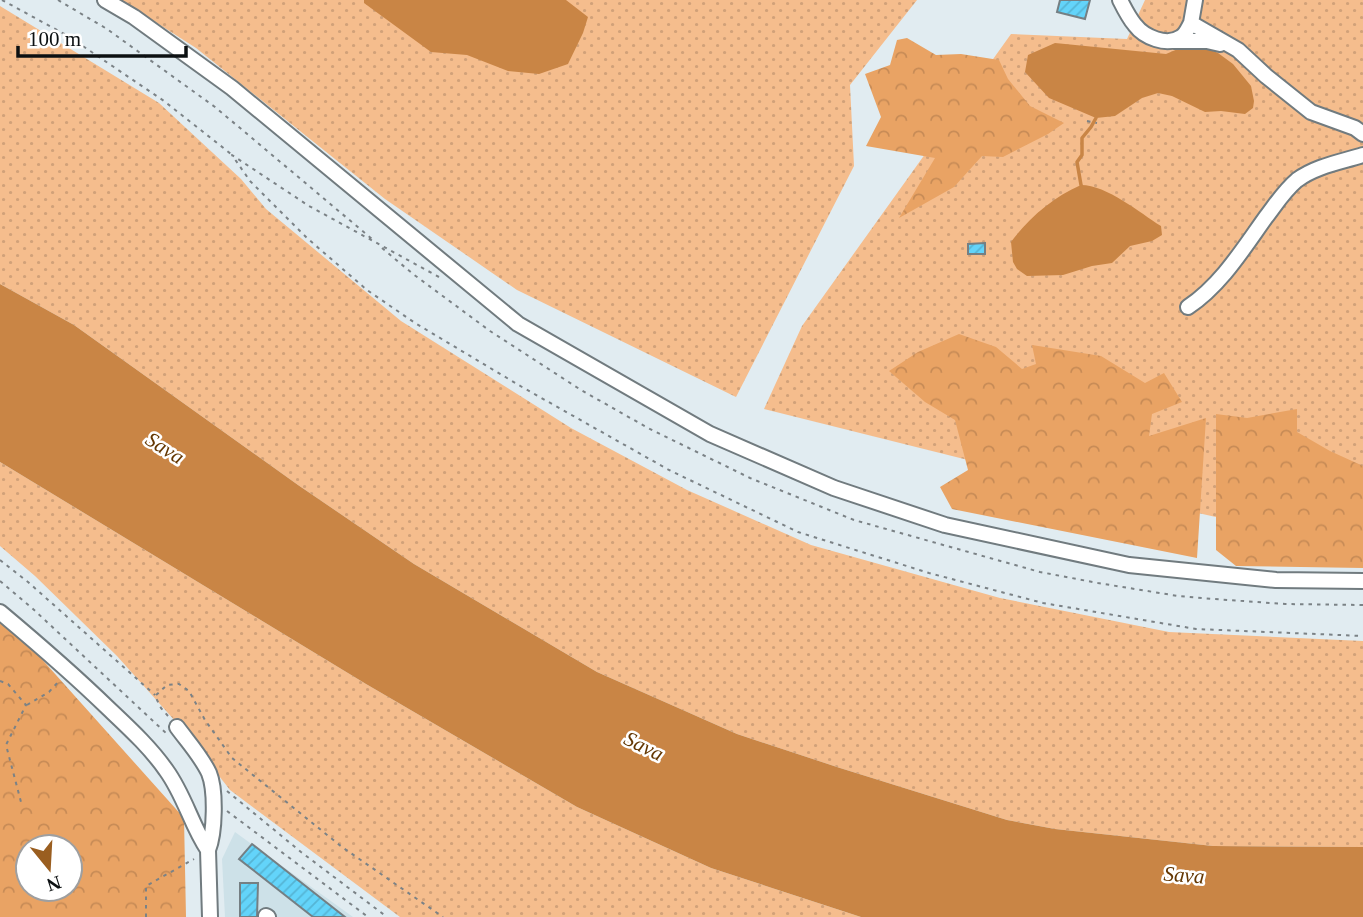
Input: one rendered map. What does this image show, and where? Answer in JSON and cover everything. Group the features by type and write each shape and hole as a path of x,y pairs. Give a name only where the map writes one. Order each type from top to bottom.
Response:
{"street":[{"path":"105,0 134,17 232,88 517,324 710,434 834,488 946,525 1129,565 1276,580 1363,582"},
{"path":"1120,0 1135,26 1157,40 1207,41 1232,47"},
{"path":"1171,41 1183,36 1191,23 1195,0"},
{"path":"1191,23 1232,47 1311,112 1355,128 1363,134"},
{"path":"1188,307 1219,280 1285,191 1317,169 1363,155"},
{"path":"0,612 69,670 137,735 166,770 183,797 198,836 208,850"},
{"path":"176,734 202,760 210,776 214,822 208,850 210,917"}],"path":[{"path":"2,0 68,36 164,101 232,155"},
{"path":"58,0 107,29 215,107 412,274 491,331 581,390 649,428 750,478 854,520 1040,572 1178,596 1285,604 1363,605"},
{"path":"1087,121 1097,123"},
{"path":"376,243 447,281"},
{"path":"0,560 155,696 176,734"},
{"path":"0,581 176,734"},
{"path":"21,802 6,745 26,705 49,692 69,670"},
{"path":"0,681 8,684 26,705"},
{"path":"155,696 167,685 179,684 189,691 205,720 232,758 342,847 443,917"},
{"path":"210,776 301,852 387,917"},
{"path":"212,800 368,917"},
{"path":"146,917 146,886 208,850"}],"shaded area":[{"path":"121,0 917,0 850,85 854,166 736,397 517,290 385,199 196,48"},
{"path":"1145,0 1363,0 1363,538 1242,523 988,465 764,409 802,326 1011,34 1127,39"},
{"path":"0,6 159,103 241,179 266,209 401,321 571,428 687,490 811,545 1000,598 1169,632 1363,641 1363,847 1213,846 1055,829 1007,820 737,734 597,672 414,564 74,325 0,284"},
{"path":"0,462 366,684 577,807 711,868 861,917 400,917 230,790 184,731 117,656 35,576 0,546"},
{"path":"235,832 353,917 225,917 222,859"}],"green space":[{"path":"907,38 936,55 961,54 999,60 1008,79 1030,106 1064,123 1003,157 982,156 954,187 899,218 935,158 866,146 881,117 865,74 890,65 897,40"},
{"path":"959,334 996,347 1022,369 1036,364 1032,345 1101,356 1145,383 1164,373 1182,402 1152,414 1149,436 1206,418 1197,558 952,509 940,487 968,470 955,420 925,402 889,371 918,352"},
{"path":"1297,409 1297,432 1363,466 1363,568 1236,566 1216,550 1216,414 1247,418"},
{"path":"0,621 22,637 184,818 186,917 0,917"}],"water":[{"path":"364,0 566,0 588,17 568,64 539,74 508,71 467,55 431,52 364,3"},
{"path":"1055,43 1166,54 1185,46 1200,46 1218,53 1233,64 1251,86 1253,108 1245,114 1205,112 1172,96 1158,93 1142,98 1115,116 1096,118 1049,98 1025,72 1028,55"},
{"path":"1081,185 1102,190 1123,201 1161,226 1162,235 1152,241 1130,246 1112,263 1063,275 1027,276 1017,269 1013,262 1011,242 1042,209"},
{"name":"Sava","path":"0,284 74,325 414,564 597,672 737,734 1007,820 1055,829 1213,846 1363,847 1363,917 861,917 711,868 577,807 366,684 0,462"}],"building":[{"path":"1060,0 1090,0 1085,19 1057,12"},
{"path":"985,243 985,254 968,254 968,244"},
{"path":"252,844 345,917 313,917 239,859"},
{"path":"240,883 258,883 257,917 240,917"}],"waterway":[{"path":"1081,185 1077,162 1082,155 1082,138 1096,118"}]}
